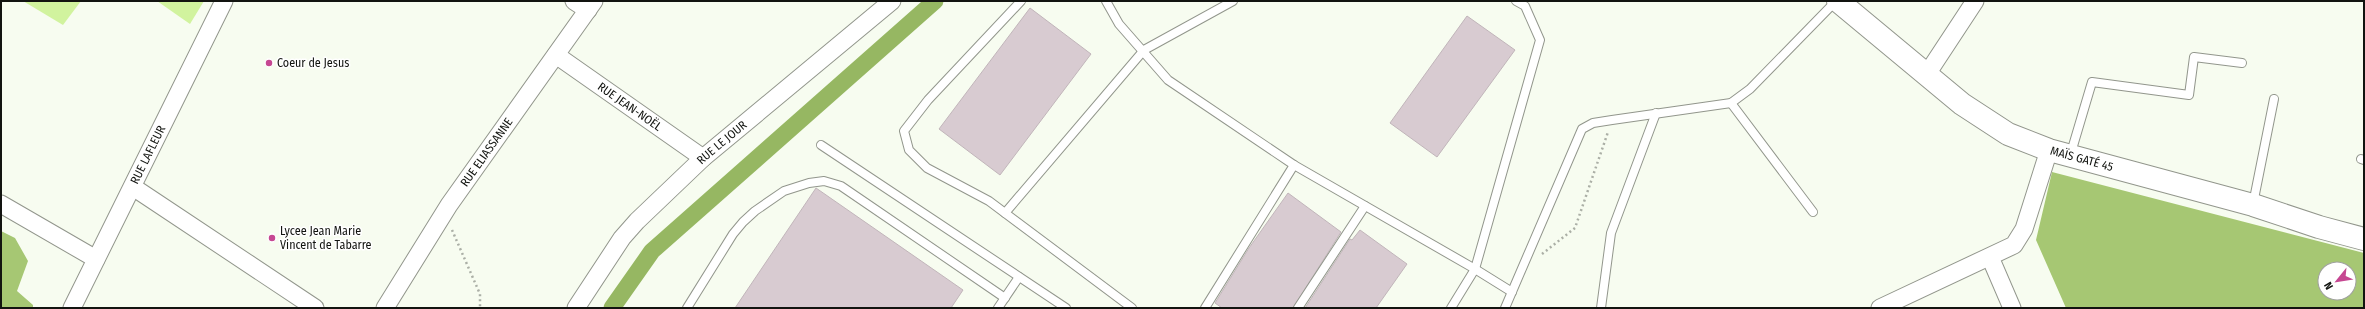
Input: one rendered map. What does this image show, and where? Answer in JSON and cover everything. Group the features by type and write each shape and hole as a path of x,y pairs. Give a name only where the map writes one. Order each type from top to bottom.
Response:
{"street":[{"name":"RUE LAFLEUR","path":"72,308 224,1"},
{"name":"RUE LE JOUR","path":"576,308 622,238 637,221 703,158 892,1"},
{"name":"MAÏS GATÉ 45","path":"1837,1 1962,104 2008,134 2060,153 2253,205 2319,227 2364,239"},
{"path":"1927,74 1975,1"},
{"name":"RUE ELIASSANNE","path":"385,308 449,205 556,55 585,4"},
{"name":"RUE JEAN-NOËL","path":"556,55 703,158"},
{"path":"1880,308 1902,303 2014,245 2024,229 2060,153"},
{"path":"133,187 315,308"},
{"path":"1,204 96,259"},
{"path":"1990,257 2012,308"}],"lane":[{"path":"1021,1 984,43 928,100 904,131 909,150 927,168 989,201 1075,268 1132,308"},
{"path":"1106,1 1119,24 1144,50 1168,80 1294,165 1475,269 1512,292"},
{"path":"1005,213 1144,50 1233,1"},
{"path":"1451,308 1475,269 1540,40 1525,6 1516,1"},
{"path":"1505,308 1582,129 1593,123 1731,103 1750,89 1837,1"},
{"path":"2060,153 2092,82 2189,95 2194,58 2242,63"},
{"path":"2253,205 2274,99"},
{"path":"1731,103 1813,212"},
{"path":"1601,308 1610,233 1656,114"},
{"path":"821,146 1066,308"},
{"path":"1206,308 1294,165"},
{"path":"687,308 743,222 784,191 809,183 824,181 841,186 1005,298"},
{"path":"1298,308 1365,206"},
{"path":"998,308 1019,277"}],"path":[{"path":"1522,271 1575,228 1612,120"},
{"path":"449,205 453,232 480,294 480,308"}],"green space":[{"path":"23,1 81,1 63,25"},
{"path":"157,1 204,1 190,24"},
{"path":"2052,172 2364,253 2364,308 2066,308 2036,240"},
{"path":"1,231 15,238 28,261 17,291 33,305 33,308 1,308"}],"building":[{"path":"1030,8 1091,54 1000,175 939,129"},
{"path":"1467,16 1515,50 1437,157 1390,123"},
{"path":"816,188 963,290 951,308 735,308"},
{"path":"1288,193 1341,232 1293,308 1222,308 1215,303 1249,248"},
{"path":"1360,230 1407,264 1376,308 1305,308 1350,239 1352,240"}],"waterway":[{"path":"612,308 652,251 935,1"}],"place":[{"name":"Coeur de Jesus","path":"269,63"},
{"name":"Lycee Jean Marie Vincent de Tabarre","path":"272,238"}]}
